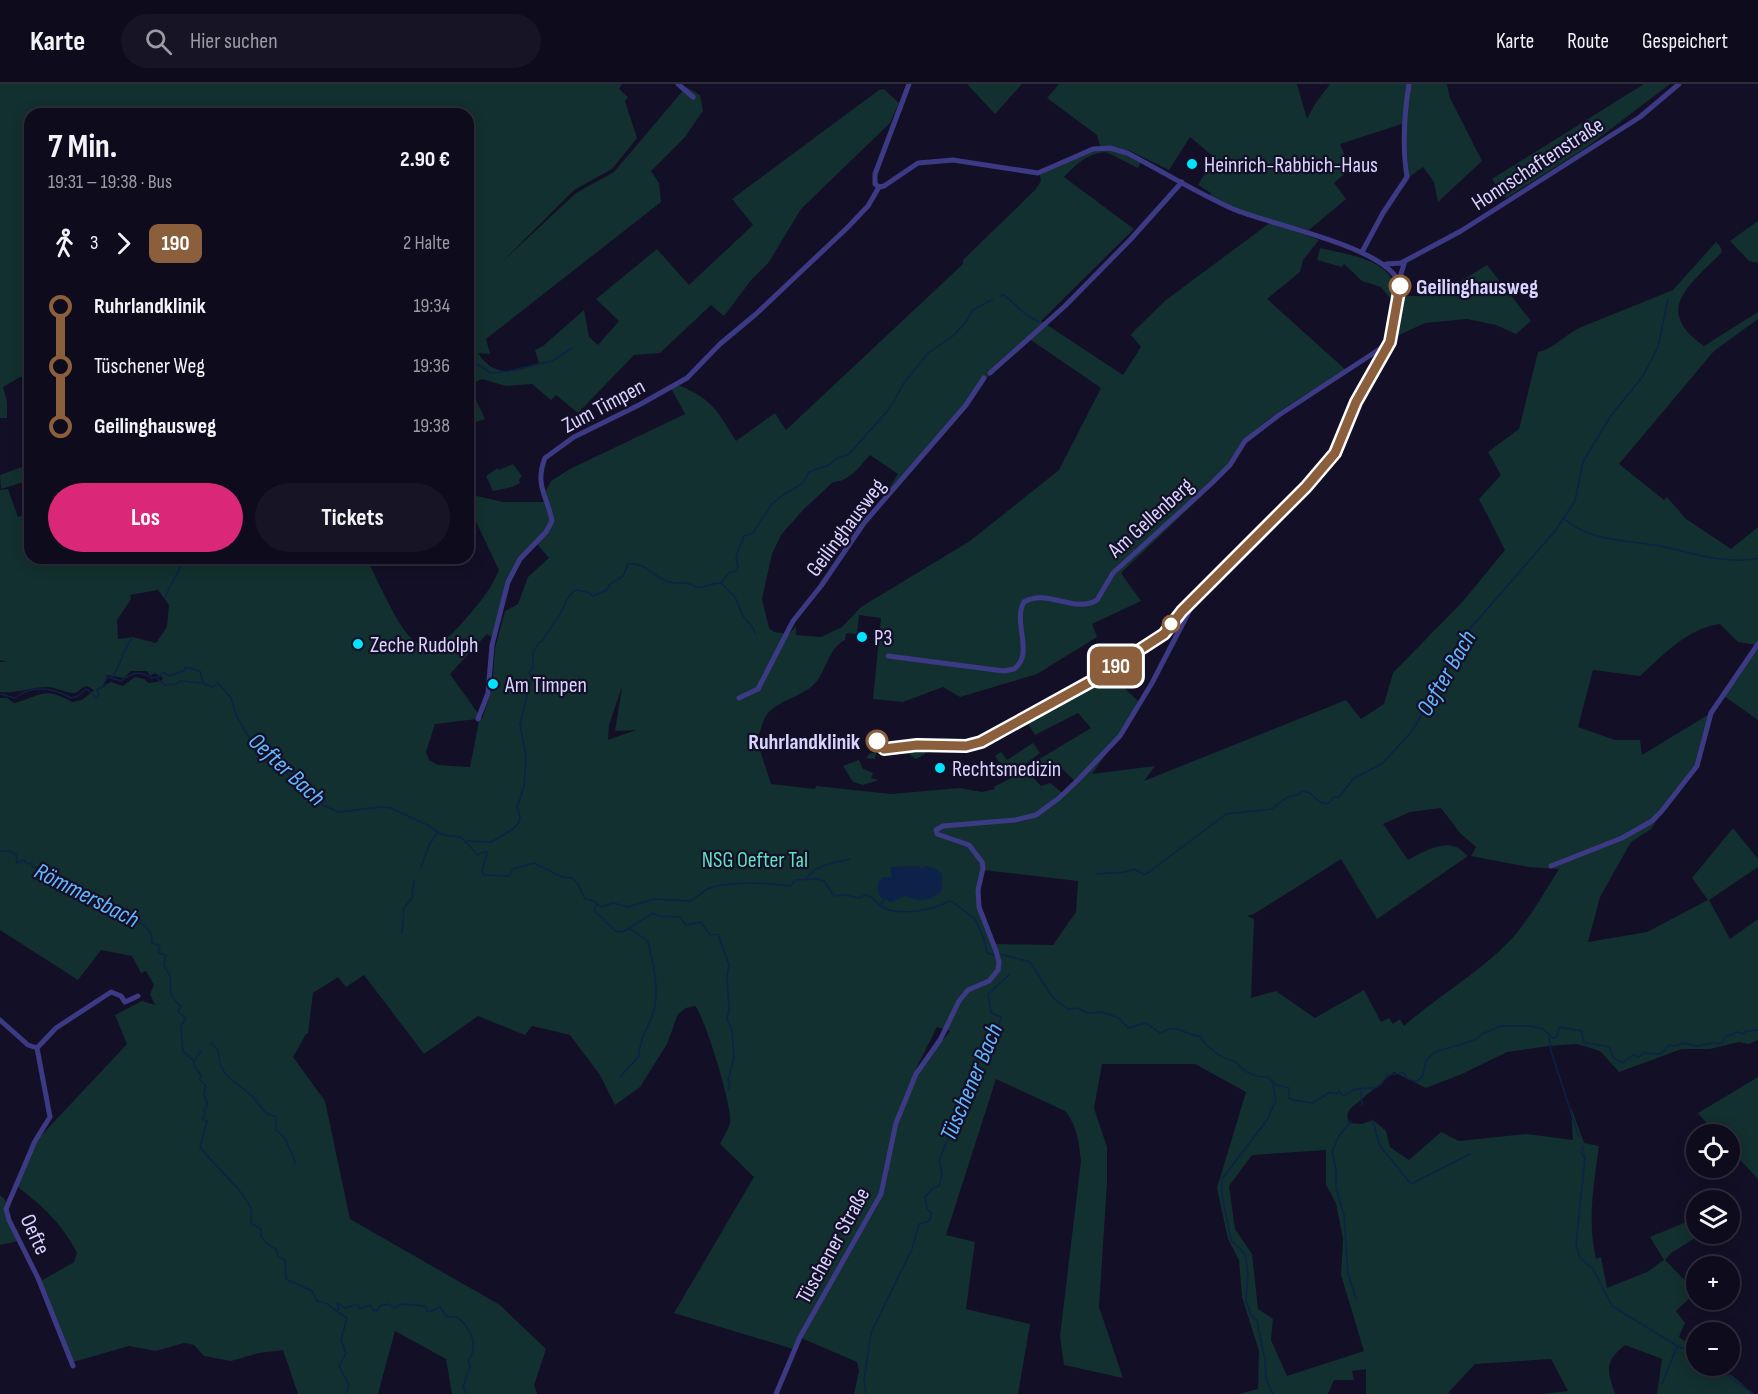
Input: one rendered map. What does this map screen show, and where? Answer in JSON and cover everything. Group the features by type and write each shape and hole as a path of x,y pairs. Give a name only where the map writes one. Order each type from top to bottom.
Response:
{"street":[{"path":"678,84 693,97"},
{"path":"909,84 875,174 875,184 879,187 918,163 953,160 1038,173 1089,150 1104,147 1126,153 1250,216 1362,252 1383,263 1400,284"},
{"path":"1362,252 1383,213 1407,177 1404,141 1409,84"},
{"name":"Honnschaftenstraße","path":"1383,263 1396,264 1405,261 1461,231 1640,117 1679,84"},
{"path":"990,373 1065,306 1130,240 1182,182"},
{"name":"Zum Timpen","path":"478,719 488,693 492,645 508,582 520,559 546,532 552,521 543,496 541,476 545,458 578,435 687,378 720,344 756,314 847,228 868,206 879,187"},
{"path":"1390,342 1401,271 1405,261"},
{"name":"Am Gellenberg","path":"888,656 1004,671 1014,669 1022,658 1020,614 1024,602 1033,598 1042,598 1083,605 1094,603 1100,597 1113,573 1230,465 1245,441 1279,415 1390,342"},
{"name":"Tüschener Straße","path":"776,1394 800,1337 881,1194 896,1123 915,1074 940,1040 959,1001 968,990 994,976 999,962 979,907 982,862 969,845 937,834 937,828 1015,820 1036,815 1059,798 1098,761 1120,736 1143,699 1195,600 1306,487 1335,453 1356,402 1390,342"},
{"name":"Geilinghausweg","path":"739,698 758,689 793,621 821,586 864,523 966,405 984,378"},
{"path":"1551,866 1622,838 1652,821 1661,812 1697,766 1711,713 1758,644"},
{"path":"0,1020 28,1045 37,1048 56,1028 111,992 121,996 125,1002 138,996"},
{"name":"Oefte","path":"37,1048 50,1117 35,1141 6,1209 9,1220 38,1278 73,1366"}],"green space":[{"path":"0,84 622,84 619,89 628,97 625,101 637,138 612,169 574,190 502,262 576,193 614,172 686,87 700,95 703,111 685,137 651,171 659,183 661,202 486,339 490,354 478,353 491,367 506,371 514,371 539,363 535,350 543,346 584,310 589,337 598,345 619,321 596,299 657,249 689,285 753,225 732,199 879,90 884,89 899,103 890,123 801,209 769,262 752,279 724,316 711,305 660,353 634,355 578,413 556,395 551,400 532,384 506,386 482,379 474,383 474,108 24,108 24,376 3,387 7,402 7,418 0,418"},
{"path":"967,84 1022,84 995,114"},
{"path":"1059,84 1297,84 1307,119 1330,84 1447,84 1450,98 1482,161 1438,202 1434,182 1423,167 1409,177 1405,123 1340,144 1350,169 1334,183 1346,199 1309,230 1250,215 1209,196 1211,193 1198,185 1214,157 1190,137 1169,170 1128,150 1100,146 1097,135 1047,98"},
{"path":"1644,84 1670,84 1587,147 1506,198 1492,179"},
{"name":"NSG Oefter Tal","path":"1109,148 1141,162 1138,168 1106,152 1099,153 1083,160 1064,177 1134,229 1041,321 1123,375 1141,347 1131,335 1134,331 1166,300 1271,222 1319,240 1303,260 1300,272 1267,299 1346,370 1265,422 1239,449 1230,463 1232,464 1212,486 1121,573 1141,601 1092,624 1097,637 1037,674 960,697 943,687 903,702 873,699 881,618 859,615 857,634 846,633 845,640 836,647 814,684 774,708 766,716 756,738 771,784 891,794 960,788 982,792 995,789 994,787 1011,778 1004,765 1002,766 995,756 1001,752 1007,760 1033,743 1040,753 1023,766 1041,786 1050,783 1065,795 1077,783 1057,764 1042,770 1031,764 1091,728 1078,713 1035,735 1027,722 1111,675 1141,704 1092,774 1155,766 1144,781 1346,700 1361,719 1384,704 1393,673 1464,600 1505,550 1479,499 1501,475 1488,452 1519,429 1538,352 1549,348 1579,328 1673,290 1716,242 1720,246 1722,252 1698,276 1682,298 1678,309 1680,321 1689,333 1704,346 1758,312 1758,319 1714,351 1619,464 1664,500 1667,497 1686,519 1731,549 1758,527 1758,720 1724,696 1757,645 1738,642 1720,624 1697,631 1687,637 1667,651 1640,676 1593,670 1578,727 1615,740 1640,740 1642,755 1711,713 1700,760 1651,829 1631,842 1600,897 1588,942 1647,932 1708,900 1692,878 1733,828 1758,859 1758,867 1709,900 1730,939 1758,919 1758,1040 1749,1044 1739,1042 1710,1049 1682,1049 1619,1072 1600,1051 1577,1044 1507,1052 1462,1074 1426,1088 1394,1072 1350,1109 1347,1115 1349,1123 1362,1124 1373,1120 1386,1131 1390,1147 1409,1160 1441,1132 1459,1141 1527,1134 1573,1140 1571,1107 1584,1143 1599,1146 1592,1202 1592,1231 1596,1259 1601,1257 1607,1288 1647,1272 1664,1260 1650,1237 1686,1222 1686,1244 1671,1253 1665,1260 1686,1282 1686,1302 1676,1311 1685,1323 1679,1337 1686,1342 1686,1376 1731,1376 1752,1394 1657,1394 1662,1359 1625,1345 1610,1362 1610,1379 1615,1394 1542,1394 1568,1391 1551,1359 1475,1364 1448,1393 1453,1394 1366,1394 1366,1369 1352,1371 1354,1380 1334,1380 1328,1394 1239,1394 1258,1389 1259,1351 1242,1297 1239,1260 1228,1239 1217,1188 1246,1092 1195,1064 1102,1064 1094,1108 1107,1147 1099,1307 1123,1378 1064,1365 1060,1336 1081,1161 1075,1128 1065,1111 996,1079 946,1235 975,1242 966,1309 1030,1324 1018,1394 854,1394 859,1371 857,1362 801,1338 876,1208 882,1194 897,1124 906,1097 921,1068 950,1031 937,1027 916,1069 895,1123 880,1194 793,1349 674,1313 754,1177 720,1144 730,1122 730,1114 711,1043 695,1006 686,1008 678,1014 667,1044 640,1087 615,1105 600,1075 570,1035 532,1026 525,1035 478,1016 424,1054 364,975 346,987 338,977 313,993 308,1034 293,1057 325,1101 350,1219 500,1305 546,1349 534,1385 537,1394 452,1394 446,1359 395,1331 378,1394 298,1394 283,1350 259,1353 231,1361 204,1356 194,1345 184,1343 156,1351 129,1346 73,1362 61,1338 41,1281 74,1262 77,1253 51,1216 17,1186 37,1140 127,1044 115,1015 142,1001 155,1005 150,994 154,985 146,971 141,973 132,956 101,950 78,980 0,930 0,698 7,698 14,703 48,693 72,702 82,700 94,690 87,686 75,693 47,687 0,692 0,662 7,662 0,660 0,490 8,489 18,517 24,515 24,564 370,564 391,608 406,632 421,645 430,646 439,643 462,623 478,604 499,570 474,518 474,495 503,502 544,502 543,496 551,481 570,469 685,414 671,388 678,385 707,401 736,441 775,413 786,430 963,264 963,260 1035,190 1041,181 1040,175 1089,151","holes":["1031,340 1101,388 1059,470 970,541 861,607 842,627 821,637 796,635 796,626 789,634 774,632 769,628 762,599 772,554 781,535 803,510 833,482 854,473 870,455 898,474 888,490 889,496 962,412 981,383","535,542 549,558 528,577 518,604 505,611 495,648 492,689 482,719 450,674 487,634 491,637 511,575 517,563","158,590 169,605 167,627 156,643 133,637 118,639 117,620 131,599 130,595","131,671 147,671 150,676 155,673 163,678 161,681 149,683 135,677 123,686 111,682 103,686 107,675 124,678","622,687 615,731 636,730 608,740 609,725","477,719 479,721 470,767 438,765 429,760 426,752 435,724","1441,808 1460,833 1476,847 1471,856 1529,867 1559,869 1515,935 1490,960 1404,1026 1400,1019 1393,1024 1389,1018 1381,1022 1364,990 1315,1018 1276,991 1251,998 1254,919 1247,916 1254,914 1341,859 1377,919 1468,856 1458,848 1444,846 1431,849 1408,860 1383,824 1410,812","983,870 1078,881 1076,912 1053,945 994,944 980,910 979,892","1326,1150 1326,1185 1336,1203 1343,1239 1341,1275 1364,1351 1287,1376 1271,1340 1273,1319 1258,1309 1252,1254 1235,1229 1229,1186 1252,1155"]},
{"path":"1758,221 1758,263 1749,261 1730,241"},
{"path":"1320,248 1370,261 1381,267 1395,286 1396,299 1390,298 1381,287 1362,281 1344,264 1342,267 1317,260"},
{"path":"1487,265 1531,321 1516,334 1496,325 1467,319 1425,323 1397,336 1404,296 1436,296"},
{"path":"474,396 485,419 474,423"},
{"path":"513,464 522,476 520,483 493,491 486,476 498,468 499,470"},
{"path":"22,467 24,482 1,489 0,475"},
{"path":"925,747 925,754 916,759 909,754 876,753 875,759 866,758 869,754 899,748"},
{"path":"859,760 863,769 873,773 871,778 879,780 863,785 853,782 843,766"},
{"path":"1758,1077 1758,1179 1740,1160 1740,1124 1707,1124 1698,1113"},
{"path":"0,1195 6,1201 4,1208 18,1241 0,1245"}],"water":[{"path":"918,866 922,869 926,866 936,869 942,874 942,890 938,894 924,900 905,896 891,902 880,897 878,884 883,877 892,877 890,867"}],"waterway":[{"path":"1001,296 1004,295 1028,316 1039,322"},
{"path":"467,841 491,842 513,829 519,822 517,807 524,787 526,756 520,724 532,677 529,673 533,667 533,653 575,590 588,592 593,596 607,590 609,585 623,576 628,564 644,567 669,582 687,583 699,588 721,583 730,572 736,571 738,566 736,557 744,536 753,533 771,505 803,483 809,472 848,455 890,408 904,383 928,353 953,336 973,310 993,299"},
{"name":"Oefter Bach","path":"1097,874 1134,869 1146,874 1226,814 1272,809 1286,798 1302,791 1310,793 1325,804 1334,797 1339,797 1353,779 1383,763 1412,731 1453,663 1468,631 1555,531 1575,501 1583,462 1610,417 1643,376 1658,347 1668,299"},
{"path":"474,362 491,373 509,371 552,361 572,348"},
{"path":"1563,518 1587,532 1612,539 1723,559 1758,558"},
{"path":"165,597 182,564"},
{"path":"721,583 735,597 743,616 755,633"},
{"path":"111,678 132,638"},
{"name":"Oefter Bach","path":"0,694 15,698 29,691 43,689 71,698 78,696 86,689 96,697 99,695 97,689 106,686 105,681 108,677 121,681 136,674 143,674 151,678 159,677 163,672 170,676 185,670 185,667 200,671 203,683 212,687 218,683 231,698 237,717 247,734 261,750 279,760 287,774 311,786 321,804 338,812 391,808 443,835 461,837 478,855 487,852 482,872 484,875 509,876 513,869 534,863 562,877 572,878 578,884 585,899 594,901 601,907 613,903 628,907 654,899 690,901 710,888 728,884 762,883 791,886 795,880 817,879 824,881 834,896 845,895 860,898 867,895 882,907 899,912 917,911 949,901 953,902 975,919 984,939 987,953 994,955"},
{"path":"158,679 165,685 181,681 202,683"},
{"path":"421,867 429,845 438,832"},
{"name":"Römmersbach","path":"0,851 16,854 17,863 24,860 27,864 32,863 32,867 43,868 44,874 49,873 60,885 72,884 74,891 93,898 98,895 99,903 108,902 109,910 113,913 119,911 146,927 152,943 160,946 158,953 166,955 164,964 170,976 172,996 181,1006 178,1012 186,1018 181,1026 183,1051 194,1061 194,1066 201,1075 200,1080 206,1086 204,1094 208,1105 204,1109 205,1115 202,1119 207,1121 200,1147 246,1200 251,1208 251,1223 261,1229 261,1236 268,1245 276,1249 278,1257 285,1260 286,1279 312,1291 317,1301 328,1304 336,1311 339,1310 337,1303 345,1308 358,1304 359,1309 371,1305 373,1310 377,1311 380,1306 389,1304 394,1308 401,1304 425,1306 427,1311 440,1307 447,1317 457,1317 469,1330 473,1340 473,1351 468,1359 470,1367 463,1387 467,1394"},
{"path":"806,879 820,868 850,859"},
{"path":"402,933 404,908 412,898 414,880"},
{"name":"Oefter Bach","path":"879,906 884,900"},
{"path":"597,903 594,910 615,931 623,932 653,913 659,916 680,917 686,925 701,922 710,935 718,934 729,965 727,1019 732,1030 734,1057 728,1090"},
{"path":"620,1077 639,1056 640,1045 652,1016 656,998 648,941 630,929"},
{"name":"Oefter Bach","path":"1000,954 1030,962 1052,997 1068,1009 1077,1008 1088,1013 1102,1012 1119,1018 1128,1028 1146,1023 1160,1033 1177,1029 1200,1036 1211,1049 1226,1059 1236,1062 1246,1071 1268,1077 1276,1085 1289,1088 1289,1098 1313,1103 1330,1092 1337,1094 1339,1091 1343,1096 1357,1089 1375,1088 1383,1082 1387,1075 1403,1073 1408,1079 1417,1082 1423,1075 1426,1060 1435,1052 1475,1040 1482,1034 1501,1026 1531,1026 1543,1029 1553,1038 1557,1037 1559,1027 1582,1031 1583,1042 1610,1047 1613,1057 1622,1063 1633,1055 1639,1057 1644,1053 1661,1054 1669,1045 1676,1046 1683,1043 1696,1046 1722,1043 1725,1037 1738,1032 1743,1034 1746,1031 1758,1030"},
{"name":"Tüschener Bach","path":"866,1394 864,1380 871,1333 912,1249 919,1224 929,1221 932,1213 927,1209 925,1197 933,1188 939,1186 942,1174 939,1160 971,1085 972,1070 979,1059 980,1050 983,1045 989,1043 1000,1021 1001,1017 991,1013 988,994 1010,974"},
{"path":"1549,1038 1551,1051 1579,1137"},
{"path":"210,1044 212,1043 218,1051 220,1064 226,1075 253,1097 266,1113 276,1117 276,1130 285,1138 296,1164"},
{"path":"195,1060 201,1051"},
{"path":"1273,1084 1276,1100 1267,1120 1222,1179 1222,1195 1232,1241 1245,1254 1248,1274 1246,1300 1251,1315 1257,1321 1265,1360 1266,1379 1273,1394"},
{"path":"1361,1091 1362,1105"},
{"path":"1372,1120 1381,1147 1411,1184 1470,1154"},
{"path":"1351,1121 1339,1136 1332,1152 1336,1169 1336,1188 1344,1215 1348,1274 1356,1299"},
{"path":"1583,1146 1582,1154 1585,1158 1576,1244 1580,1258 1593,1269 1612,1306 1686,1349"},
{"path":"336,1311 347,1318 341,1340 346,1353 339,1366 349,1385 346,1394"},
{"path":"1662,1384 1677,1347"},
{"path":"1729,1376 1754,1394"}],"bus line":[{"name":"190","path":"877,741 884,749 912,745 966,746 978,743 1090,682 1164,634 1182,611 1306,487 1335,453 1356,402 1390,342 1400,286"}],"place":[{"name":"Heinrich-Rabbich-Haus","path":"1192,164"},
{"name":"Geilinghausweg","path":"1400,286"},
{"name":"P3","path":"862,637"},
{"name":"Zeche Rudolph","path":"358,644"},
{"name":"Am Timpen","path":"493,684"},
{"name":"Ruhrlandklinik","path":"877,741"},
{"name":"Rechtsmedizin","path":"940,768"}]}
